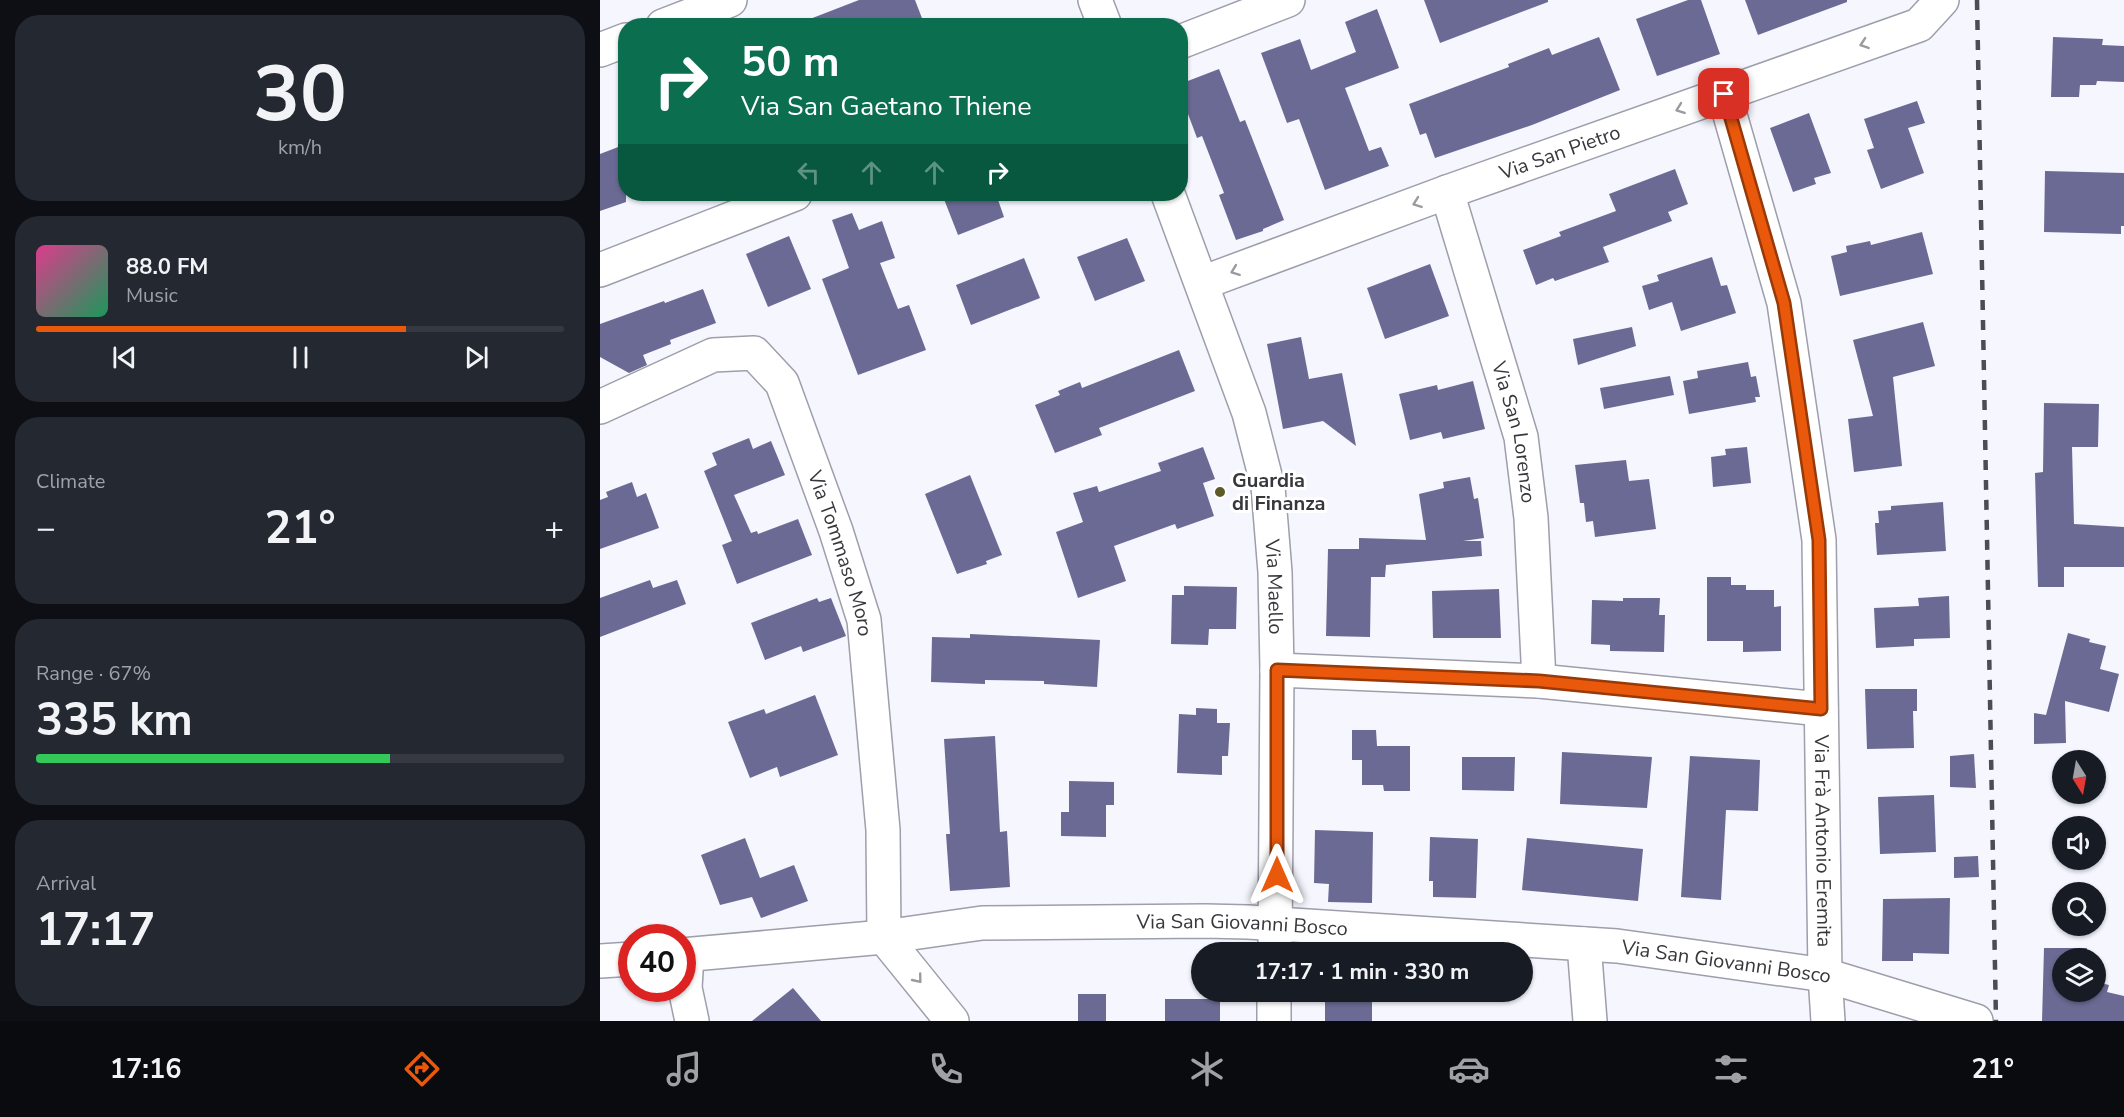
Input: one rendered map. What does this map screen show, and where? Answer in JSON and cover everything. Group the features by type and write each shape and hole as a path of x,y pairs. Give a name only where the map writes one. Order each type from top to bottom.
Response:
{"street":[{"path":"684,18 730,0"},
{"path":"1095,0 1102,18"},
{"path":"1188,39 1288,0"},
{"name":"Via San Pietro","path":"1202,283 1447,192 1919,25 1942,0"},
{"path":"600,50 618,43"},
{"name":"Via Frà Antonio Eremita","path":"1724,94 1784,303 1819,540 1825,975 1828,1021"},
{"name":"Via San Lorenzo","path":"1447,192 1521,437 1531,518 1539,681"},
{"path":"600,270 777,201"},
{"name":"Via Maello","path":"1171,201 1249,413 1268,487 1275,572 1277,670 1275,938"},
{"name":"Via Tommaso Moro","path":"600,407 713,355 754,353 782,383 836,531 864,620 883,830 884,937"},
{"path":"1277,670 1539,681 1821,709"},
{"name":"Via San Giovanni Bosco","path":"696,954 884,937 982,923 1205,921 1275,938 1617,946 1825,975 1976,1021"},
{"path":"884,937 952,1021"},
{"path":"1584,944 1590,1021"},
{"path":"600,961 618,959"},
{"path":"688,1002 692,1021"},
{"path":"1274,1002 1274,1021"}],"building":[{"path":"859,0 915,0 922,18 812,18"},
{"path":"1424,0 1548,0 1548,2 1440,43"},
{"path":"1688,0 1701,0 1720,54 1657,76 1636,19"},
{"path":"1745,0 1847,0 1847,2 1758,35"},
{"path":"1377,9 1399,68 1345,88 1369,151 1381,147 1389,166 1325,190 1299,119 1287,123 1261,53 1300,39 1311,70 1356,52 1345,22"},
{"path":"1599,37 1620,90 1532,125 1435,158 1426,133 1420,135 1409,104 1509,67 1508,64 1549,48 1552,55"},
{"path":"2053,37 2103,39 2102,45 2124,46 2124,82 2097,81 2096,85 2080,85 2079,97 2051,97"},
{"path":"1219,69 1240,122 1245,120 1284,220 1263,231 1236,240 1219,195 1224,193 1202,136 1197,138 1188,114 1188,81"},
{"path":"1917,101 1925,123 1908,128 1924,173 1881,189 1867,150 1874,148 1864,119"},
{"path":"1809,113 1831,173 1814,178 1816,184 1793,192 1770,128"},
{"path":"618,147 618,201 626,202 600,211 600,154"},
{"path":"1675,169 1688,204 1668,212 1672,221 1603,247 1609,262 1555,281 1553,278 1536,285 1523,250 1561,236 1559,232 1616,211 1609,194"},
{"path":"2045,171 2124,173 2124,226 2121,226 2121,234 2044,232"},
{"path":"945,201 998,201 1004,217 958,235"},
{"path":"852,213 859,230 882,221 895,258 880,263 898,309 909,305 926,350 858,375 822,279 849,268 832,220"},
{"path":"1922,232 1933,274 1840,296 1831,256 1847,252 1846,246 1870,241 1871,245"},
{"path":"789,236 811,289 768,307 746,254"},
{"path":"1127,238 1145,281 1095,301 1077,257"},
{"path":"1712,257 1721,286 1727,285 1736,313 1681,331 1672,302 1649,310 1642,286 1659,281 1657,275"},
{"path":"1024,258 1040,298 971,325 956,285"},
{"path":"1430,264 1449,316 1385,339 1367,288"},
{"path":"703,289 716,323 670,340 671,344 643,355 647,365 629,373 600,357 600,324"},
{"path":"1923,322 1935,366 1893,377 1902,466 1854,472 1848,419 1873,416 1853,340"},
{"path":"1632,327 1636,346 1578,365 1573,339"},
{"path":"1301,337 1309,379 1342,373 1356,446 1323,421 1283,429 1267,344"},
{"path":"1179,350 1195,391 1099,428 1102,435 1055,453 1035,405 1060,395 1058,391 1080,382 1082,388"},
{"path":"1748,362 1751,377 1756,376 1760,397 1755,397 1756,402 1689,414 1683,381 1698,378 1697,371"},
{"path":"1670,376 1674,395 1604,409 1600,388"},
{"path":"1473,381 1485,429 1443,439 1441,432 1410,440 1399,394 1437,385 1438,390"},
{"path":"2044,403 2099,404 2098,447 2072,447 2074,524 2124,527 2124,567 2064,567 2064,587 2038,587 2035,473 2043,472"},
{"path":"749,438 753,449 771,441 785,475 734,495 751,533 757,531 758,534 798,519 812,555 737,584 722,545 732,541 704,471 717,465 712,453"},
{"path":"1203,447 1215,479 1203,483 1214,516 1177,529 1175,524 1114,546 1126,581 1078,598 1056,532 1083,522 1073,493 1097,486 1099,492 1161,471 1158,463"},
{"path":"1747,447 1751,483 1713,487 1711,457 1726,455 1725,449"},
{"path":"1626,460 1629,481 1649,479 1656,529 1595,537 1593,521 1586,522 1584,503 1580,503 1575,465"},
{"path":"970,475 1002,555 986,561 987,564 957,574 925,494"},
{"path":"1470,477 1474,499 1478,498 1484,538 1463,541 1481,541 1482,556 1386,565 1385,577 1371,577 1370,637 1326,636 1328,549 1359,549 1359,538 1426,540 1419,494 1444,488 1443,482"},
{"path":"632,482 637,497 646,493 659,528 600,549 600,500 608,497 606,492"},
{"path":"1943,502 1946,551 1877,555 1875,523 1879,523 1878,511 1891,510 1891,506"},
{"path":"1707,577 1731,577 1731,585 1746,585 1746,590 1774,590 1774,607 1781,606 1781,651 1743,652 1743,641 1707,641"},
{"path":"650,580 653,588 677,580 686,604 600,637 600,598"},
{"path":"1184,586 1237,587 1236,629 1209,629 1208,645 1171,644 1172,595 1184,595"},
{"path":"1499,589 1501,638 1433,638 1432,591"},
{"path":"1949,596 1950,638 1914,639 1914,646 1876,648 1874,608 1919,606 1918,598"},
{"path":"817,598 819,602 831,598 846,636 803,652 801,646 765,660 751,623"},
{"path":"1623,598 1660,598 1659,615 1665,615 1664,652 1610,651 1610,645 1591,644 1592,600 1623,601"},
{"path":"2068,633 2106,646 2100,669 2119,674 2109,712 2065,701 2066,743 2034,744 2034,713 2046,715"},
{"path":"970,634 1100,640 1097,687 1044,684 1044,681 985,680 985,684 931,682 932,637 970,638"},
{"path":"1865,689 1917,689 1917,711 1913,711 1914,748 1867,749"},
{"path":"815,695 838,755 780,777 777,767 750,778 728,722 764,709 766,714"},
{"path":"1196,708 1217,709 1217,723 1230,723 1228,756 1222,756 1222,775 1177,773 1179,714 1196,715"},
{"path":"1352,730 1376,730 1377,746 1410,746 1410,791 1384,791 1383,785 1362,785 1362,760 1352,760"},
{"path":"995,736 1000,832 1007,831 1010,887 950,891 946,834 950,834 944,739"},
{"path":"1562,752 1652,757 1647,808 1560,804"},
{"path":"1974,754 1976,788 1950,787 1950,756"},
{"path":"1690,756 1760,760 1758,811 1726,810 1721,900 1681,897"},
{"path":"1462,757 1515,757 1514,791 1462,790"},
{"path":"1069,781 1114,782 1114,805 1106,805 1106,837 1061,836 1061,812 1069,812"},
{"path":"1934,795 1936,852 1880,854 1878,797"},
{"path":"1315,830 1373,832 1372,903 1328,902 1329,884 1314,883"},
{"path":"1430,837 1478,839 1476,898 1433,897 1433,881 1429,881"},
{"path":"745,838 760,878 794,865 808,901 761,918 752,897 720,905 701,855"},
{"path":"1527,838 1643,849 1638,901 1522,890"},
{"path":"1978,856 1979,877 1954,878 1954,857"},
{"path":"1950,898 1949,954 1913,953 1913,961 1882,961 1883,899"},
{"path":"2044,948 2052,948 2052,1002 2106,1002 2106,984 2109,985 2107,992 2124,996 2124,1021 2042,1021"},
{"path":"793,988 821,1021 752,1021"},
{"path":"1078,994 1106,994 1106,1021 1078,1021"},
{"path":"1165,999 1220,1002 1220,1021 1165,1021"},
{"path":"1325,1002 1372,1002 1372,1021 1325,1021"}],"railway":[{"path":"1977,0 1996,1021"}],"place":[{"name":"Guardia di Finanza","path":"1220,492"}],"route":[{"path":"1277,875 1277,670 1539,681 1821,709 1819,540 1784,303 1724,94"}]}
